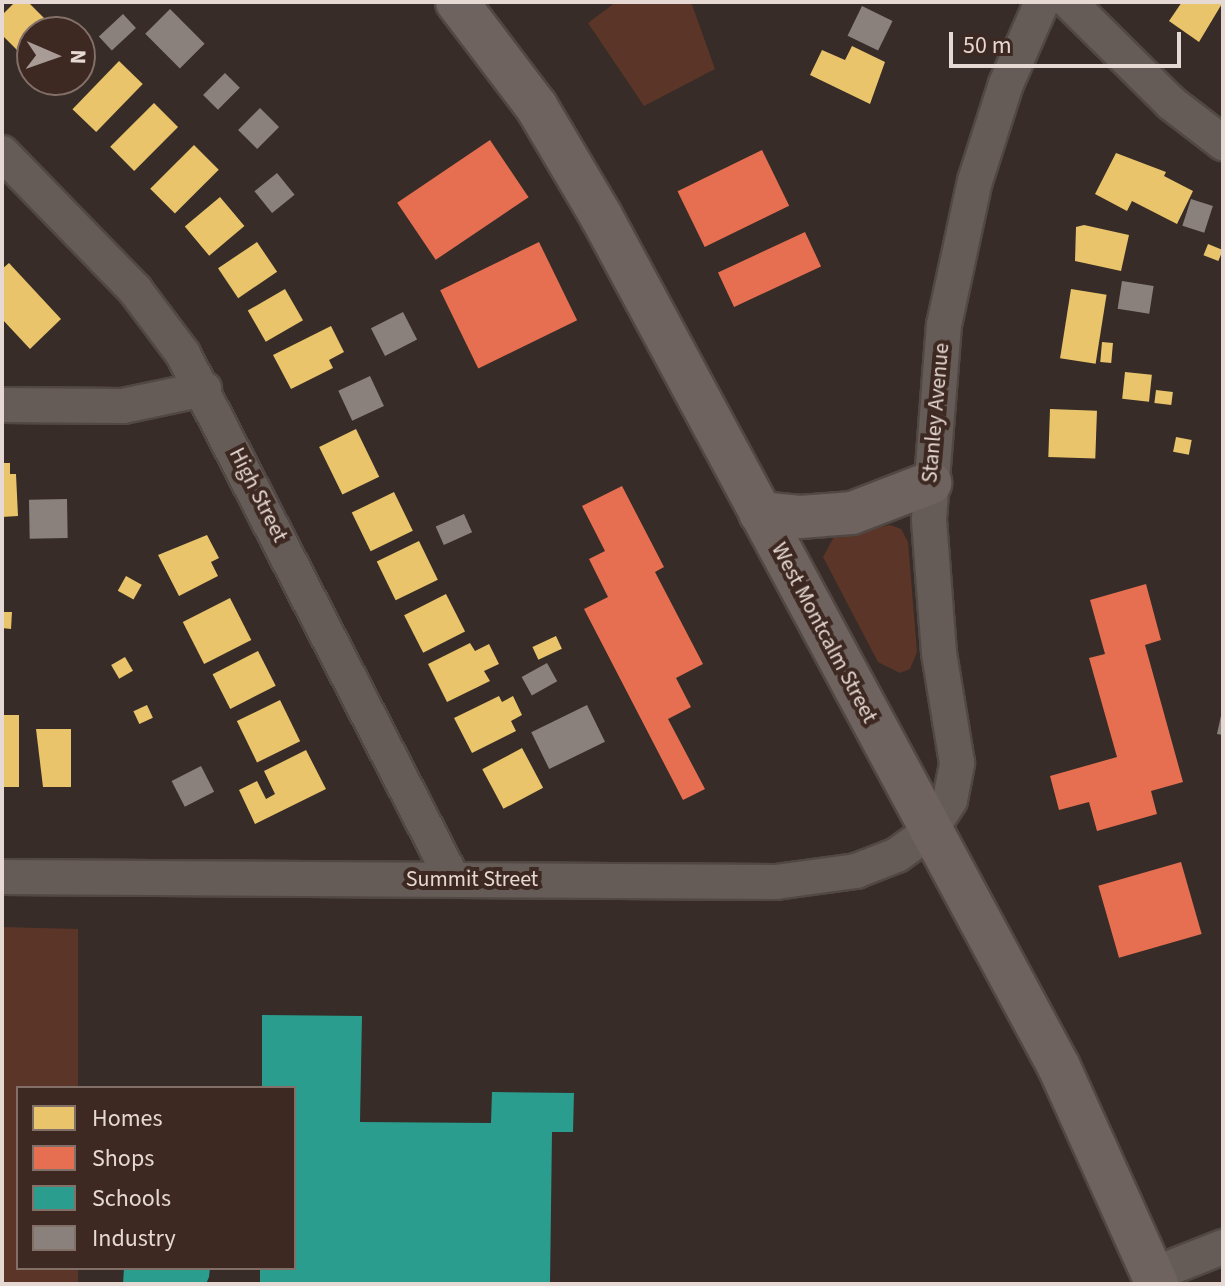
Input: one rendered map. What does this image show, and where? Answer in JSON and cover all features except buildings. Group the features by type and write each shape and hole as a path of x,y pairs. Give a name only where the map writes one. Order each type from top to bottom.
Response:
{"main road":[{"name":"West Montcalm Street","path":"457,2 563,149 1059,1067 1156,1279"},
{"path":"760,513 800,517 852,513 930,483"}],"street":[{"name":"Stanley Avenue","path":"930,831 950,800 957,763 937,628 930,483 943,338 963,228 1002,97 1042,2"},
{"path":"1069,2 1159,92 1223,143"},
{"name":"High Street","path":"2,153 135,290 204,389 453,880"},
{"path":"2,405 123,406 204,389"},
{"name":"Summit Street","path":"2,877 807,881 876,864 930,831"},
{"path":"1156,1279 1223,1247"}],"shaded area":[{"path":"616,2 691,2 715,69 644,106 588,23"},
{"path":"890,525 901,529 908,542 917,652 910,669 900,673 878,662 823,557 834,537"},
{"path":"2,927 78,929 78,1086 16,1086 16,1270 78,1270 78,1284 2,1284"}]}
